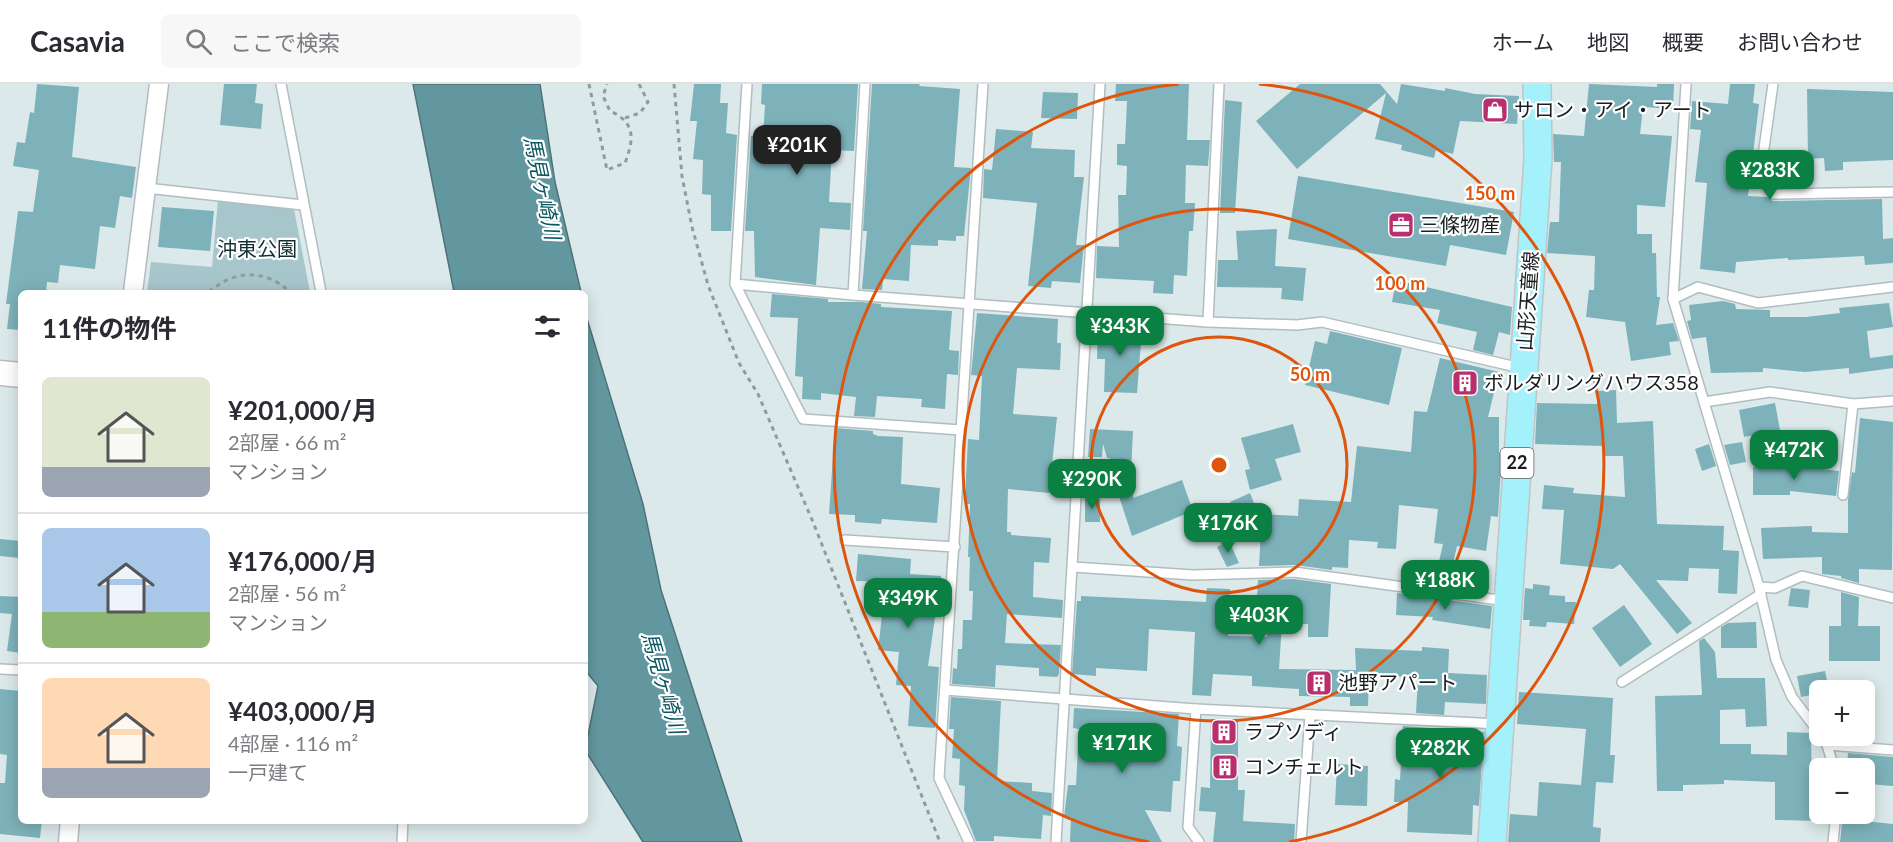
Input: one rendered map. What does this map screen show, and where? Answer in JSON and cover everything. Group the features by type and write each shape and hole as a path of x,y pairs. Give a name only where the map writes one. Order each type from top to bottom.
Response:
{"main road":[{"name":"山形天童線","path":"1492,842 1538,159 1537,84"}],"street":[{"path":"133,290 159,84"},
{"path":"0,373 18,375"},
{"path":"68,842 70,824"}],"lane":[{"path":"281,84 321,290"},
{"path":"747,84 735,284 803,419 961,430"},
{"path":"853,295 865,84"},
{"path":"969,842 939,778 982,84"},
{"path":"1056,842 1100,84"},
{"path":"1208,321 1219,84"},
{"path":"1686,84 1674,299 1760,590 1776,660 1788,688 1809,718"},
{"path":"1773,84 1760,177 1773,194 1893,192"},
{"path":"146,188 303,205"},
{"path":"735,284 1087,314 1297,325 1322,322 1523,369"},
{"path":"1674,299 1698,287 1758,303 1893,287"},
{"path":"1704,402 1770,392 1853,404 1893,401"},
{"path":"1843,495 1853,404"},
{"path":"846,540 955,547"},
{"path":"1073,567 1193,575 1294,572 1438,589 1509,601"},
{"path":"1623,682 1760,590 1775,588 1802,576 1893,597"},
{"path":"0,669 18,670"},
{"path":"945,690 1196,709 1501,724"},
{"path":"1196,709 1188,827 1199,842"},
{"path":"1301,842 1310,715"},
{"path":"1840,746 1893,750"},
{"path":"402,842 403,824"},
{"path":"1833,842 1835,824"}],"path":[{"path":"589,84 607,170 625,164 630,148 630,129 625,118 610,111 603,96 607,84"},
{"path":"625,118 640,113 648,102 639,84"},
{"path":"674,84 682,176 692,227 708,285 739,363 759,394 813,522 940,842"},
{"path":"212,290 224,280 237,275 249,275 264,279 286,290"}],"green space":[{"name":"沖東公園","path":"218,200 294,209 310,290 147,290 151,262 212,267"}],"water":[{"name":"馬見ヶ崎川","path":"413,84 540,84 555,182 581,290 454,290"},
{"name":"馬見ヶ崎川","path":"588,322 643,504 661,590 742,842 643,842 588,755 588,735 598,686 588,674"}],"building":[{"path":"37,84 79,87 72,157 136,167 132,198 120,196 115,228 100,226 95,269 60,265 58,283 47,282 46,290 18,290 18,330 7,329 10,304 6,304 18,211 33,212 39,170 13,166 17,142 25,143 30,112 34,113"},
{"path":"224,84 257,84 255,103 263,104 261,129 220,125"},
{"path":"694,84 721,84 720,103 728,103 726,133 737,135 731,231 711,231 711,195 702,194 703,160 693,159 697,121 690,121"},
{"path":"762,84 858,84 854,151 832,150 829,202 851,203 850,230 820,228 816,285 755,277 754,231 745,231 751,136 763,136 765,105 761,104"},
{"path":"872,84 920,84 919,86 960,89 954,167 971,168 964,236 956,236 956,241 938,240 938,246 911,245 909,281 883,279 882,290 862,289 867,231 863,231"},
{"path":"1116,84 1189,84 1187,140 1210,140 1208,166 1186,165 1185,203 1195,203 1193,231 1189,231 1187,276 1174,275 1173,294 1153,293 1154,281 1096,278 1097,246 1119,247 1118,195 1126,195 1127,166 1117,165 1117,144 1125,144 1127,101 1115,101"},
{"path":"1300,84 1380,84 1397,104 1401,84 1445,91 1445,88 1475,94 1519,96 1517,124 1460,121 1453,154 1436,150 1434,158 1401,150 1402,145 1375,139 1386,93 1297,169 1256,121"},
{"path":"1589,84 1657,87 1657,84 1674,84 1673,109 1643,107 1640,134 1672,136 1665,207 1637,205 1637,234 1652,234 1652,253 1656,253 1657,297 1660,297 1656,325 1673,323 1679,341 1669,342 1671,355 1631,361 1625,322 1586,317 1589,290 1594,290 1595,256 1547,253 1550,222 1559,222 1561,162 1554,162 1553,134 1584,136"},
{"path":"1730,84 1755,84 1753,103 1759,104 1748,196 1767,197 1773,201 1882,199 1883,239 1893,238 1893,263 1865,265 1864,256 1788,260 1788,258 1736,262 1735,273 1700,269 1707,183 1695,182 1701,130 1690,129 1692,101 1728,104"},
{"path":"1807,89 1893,92 1893,160 1843,162 1843,170 1825,171 1824,158 1808,159"},
{"path":"1043,92 1078,93 1077,119 1041,118"},
{"path":"1225,100 1242,102 1235,213 1220,213"},
{"path":"996,129 1033,132 1031,148 1075,150 1074,177 1084,177 1076,245 1084,245 1080,283 1052,281 1051,288 1028,286 1037,203 983,198 984,169 992,170"},
{"name":"三條物産","path":"1298,176 1514,212 1506,255 1450,245 1446,266 1288,239"},
{"path":"162,207 214,211 210,251 158,247"},
{"path":"1277,229 1275,266 1306,268 1303,301 1281,299 1282,288 1217,287 1218,260 1238,260 1236,231"},
{"path":"1396,280 1512,307 1510,335 1499,332 1493,355 1473,350 1477,332 1437,323 1440,310 1392,302"},
{"path":"772,294 828,299 828,302 861,302 881,304 881,307 952,311 949,350 959,351 958,375 947,374 945,409 921,407 922,399 877,396 875,417 854,416 856,397 821,393 821,400 802,399 803,377 795,376 798,318 770,317"},
{"path":"1723,301 1735,304 1736,309 1770,310 1770,317 1806,317 1840,313 1839,308 1889,303 1893,327 1867,331 1870,358 1893,355 1893,368 1849,374 1849,368 1805,372 1763,368 1763,372 1711,373 1706,337 1692,339 1687,321 1691,320 1689,305"},
{"path":"977,313 1058,319 1057,343 1061,343 1060,370 1017,368 1013,414 1057,417 1049,493 1008,489 1007,532 1011,532 1011,535 1051,538 1049,563 1034,562 1033,597 1063,600 1062,618 1007,614 1005,643 1061,645 1059,674 1057,677 1039,676 1039,668 996,665 995,687 952,684 953,668 957,669 958,649 962,649 963,620 972,620 973,591 969,591 970,557 968,557 970,504 966,504 966,477 968,439 979,440 982,376 971,375"},
{"path":"1098,321 1117,322 1117,329 1142,329 1137,393 1104,392 1105,359 1097,359"},
{"path":"1330,331 1402,348 1389,405 1305,385 1315,341 1327,344"},
{"path":"1440,358 1499,372 1488,417 1499,417 1499,452 1502,452 1498,517 1491,516 1486,551 1457,546 1448,586 1434,584 1443,544 1434,543 1438,509 1399,505 1396,549 1377,548 1378,542 1349,540 1348,568 1332,567 1332,570 1295,565 1259,566 1262,514 1298,516 1299,499 1351,502 1357,446 1411,452 1414,411 1427,412"},
{"path":"1616,390 1617,423 1653,421 1657,524 1724,526 1723,550 1739,551 1737,594 1718,593 1719,569 1689,568 1688,581 1656,580 1692,623 1677,634 1620,564 1613,569 1560,564 1564,510 1542,509 1544,485 1574,488 1573,493 1625,497 1623,456 1604,456 1603,446 1535,444 1537,403 1597,404 1597,391"},
{"path":"1775,403 1780,430 1744,437 1739,410"},
{"path":"1860,418 1893,422 1892,570 1859,569 1859,583 1841,578 1841,576 1822,574 1822,557 1763,559 1761,528 1812,526 1812,532 1848,533 1848,499 1852,472 1855,473"},
{"path":"1293,424 1301,452 1275,459 1282,480 1250,490 1245,470 1250,469 1241,438"},
{"path":"835,428 873,431 873,434 878,436 903,437 901,484 940,488 937,523 882,519 881,524 855,522 855,515 829,514"},
{"path":"1090,429 1133,431 1131,472 1134,472 1133,498 1182,480 1193,511 1132,536 1109,466 1110,458 1107,458 1103,444 1102,457 1088,457"},
{"path":"1742,442 1746,462 1730,465 1724,445"},
{"path":"1709,444 1716,466 1702,471 1695,449"},
{"path":"1796,466 1839,471 1836,496 1790,491 1790,495 1753,495 1753,467"},
{"path":"1250,493 1259,516 1239,525 1230,502"},
{"path":"1085,499 1100,499 1100,522 1085,522"},
{"path":"0,539 18,541 18,558 0,556"},
{"path":"1229,541 1239,563 1227,567 1217,547"},
{"path":"858,554 911,559 910,574 941,576 928,666 939,667 935,728 908,726 911,686 896,685 899,652 878,650 882,615 886,616 887,582 856,581"},
{"path":"1294,579 1331,584 1328,637 1308,637 1308,624 1282,623 1279,669 1356,670 1355,648 1422,651 1422,647 1449,649 1448,673 1487,675 1486,704 1445,702 1444,715 1416,713 1418,677 1369,676 1368,706 1350,706 1350,697 1299,696 1299,689 1252,686 1252,676 1213,674 1211,696 1192,695 1195,632 1149,629 1147,671 1096,668 1096,676 1072,674 1077,601 1081,601 1081,596 1206,602 1207,588 1230,589 1228,636 1267,637 1268,598 1257,597 1258,580"},
{"path":"1533,584 1550,586 1549,595 1565,596 1565,602 1576,602 1574,624 1547,622 1546,627 1529,626 1530,620 1523,620 1525,588 1533,589"},
{"path":"1791,588 1810,590 1808,608 1788,606"},
{"path":"1841,592 1859,597 1858,626 1880,626 1880,661 1829,661 1829,626 1841,626"},
{"path":"1397,593 1492,606 1490,629 1432,620 1433,617 1396,615"},
{"path":"0,596 18,597 18,653 7,651 12,614 0,613"},
{"path":"1624,605 1652,644 1620,667 1592,628"},
{"path":"1756,622 1757,648 1721,648 1721,627 1728,623"},
{"path":"1704,638 1715,652 1717,678 1765,678 1767,726 1746,727 1745,709 1720,710 1720,744 1751,744 1751,754 1787,755 1787,732 1809,733 1811,758 1809,758 1809,821 1775,820 1775,782 1724,780 1724,784 1683,785 1683,791 1657,791 1655,696 1702,695 1699,641"},
{"path":"1825,671 1827,680 1809,680 1809,695 1801,697 1797,676"},
{"path":"0,689 18,691 18,824 42,824 40,838 0,834 0,783 5,783 7,755 0,754"},
{"path":"1519,692 1613,698 1610,755 1615,755 1613,783 1596,782 1593,827 1601,828 1600,842 1508,842 1510,814 1537,816 1539,782 1581,785 1586,729 1517,724"},
{"path":"951,697 1001,701 997,781 1032,783 1032,791 1052,793 1051,816 1043,815 1041,839 994,836 994,841 976,841 964,810 965,786 959,785 960,759 952,758 954,729 949,729"},
{"path":"1074,708 1179,714 1177,746 1182,747 1180,781 1173,781 1171,812 1145,810 1162,842 1070,842 1071,817 1064,817 1068,785 1076,785 1079,729 1073,728"},
{"path":"1211,719 1238,719 1238,790 1245,790 1243,821 1295,824 1294,842 1213,842 1216,812 1199,811 1201,787 1210,788"},
{"path":"1403,726 1484,732 1479,806 1473,805 1472,835 1407,832 1408,802 1394,802 1395,779 1400,780"},
{"path":"1848,753 1893,757 1893,786 1875,785 1875,758 1848,758"},
{"path":"1337,764 1368,766 1367,806 1335,805"},
{"path":"1842,824 1893,824 1893,842 1840,842"}],"place":[{"name":"サロン・アイ・アート","path":"1495,110"},
{"name":"三條物産","path":"1401,225"},
{"name":"ボルダリングハウス358","path":"1465,383"},
{"name":"池野アパート","path":"1319,683"},
{"name":"ラプソディ","path":"1224,732"},
{"name":"コンチェルト","path":"1225,767"}]}
